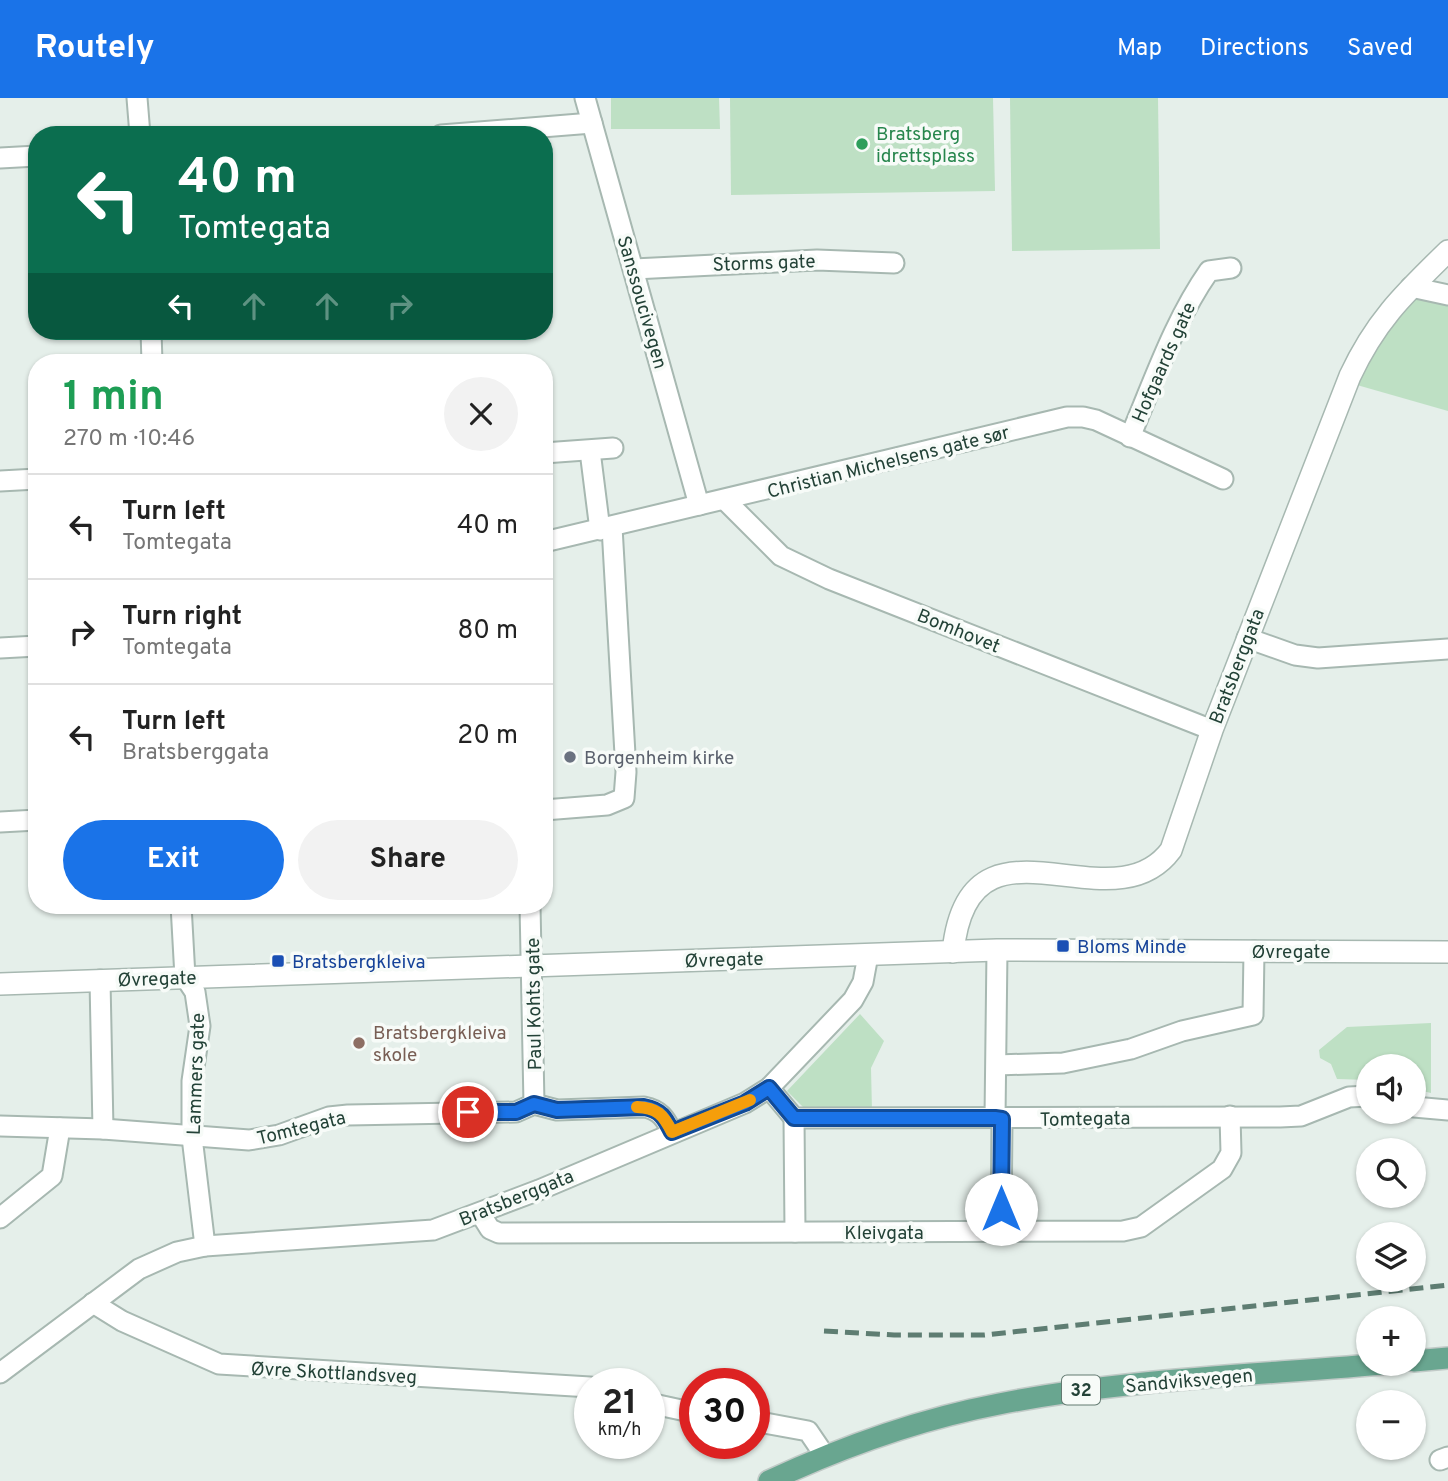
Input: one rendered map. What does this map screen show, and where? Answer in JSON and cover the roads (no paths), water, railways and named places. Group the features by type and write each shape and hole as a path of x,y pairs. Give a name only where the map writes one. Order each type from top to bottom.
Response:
{"main road":[{"path":"1426,1361 1448,1359"},
{"name":"Sandviksvegen","path":"825,1456 939,1418 1032,1397 1101,1388 1356,1366"},
{"name":"32","path":"769,1481 825,1456"}],"street":[{"path":"137,98 139,126"},
{"name":"Sanssoucivegen","path":"585,98 699,505"},
{"path":"553,126 592,123"},
{"path":"0,158 28,156"},
{"name":"Bratsberggata","path":"953,952 960,912 972,891 988,879 1014,874 1127,876 1149,869 1166,858 1175,842 1212,730 1247,638 1350,376 1371,333 1411,287 1448,251"},
{"name":"Storms gate","path":"634,269 790,261 894,262"},
{"name":"Hofgaards gate","path":"1130,437 1177,325 1198,287 1209,271 1231,268"},
{"path":"1411,287 1448,295"},
{"name":"Christian Michelsens gate sør","path":"553,540 1067,417 1096,421 1223,479"},
{"path":"553,453 613,448"},
{"path":"553,809 607,805 624,798 626,772 606,529 590,451"},
{"path":"0,481 28,479"},
{"name":"Bomhovet","path":"724,500 781,556 829,579 1212,730"},
{"path":"1247,638 1295,655 1318,658 1448,649"},
{"path":"0,648 28,646"},
{"path":"0,822 28,820"},
{"name":"Lammers gate","path":"182,914 186,977 195,992 200,1026 192,1081 192,1137 205,1246"},
{"name":"Paul Kohts gate","path":"530,914 534,1104"},
{"path":"997,950 1001,1232"},
{"name":"Øvregate","path":"0,984 997,950 1448,952"},
{"path":"997,1065 1077,1060 1131,1049 1182,1031 1253,1015 1254,951"},
{"name":"Bratsberggata","path":"0,1373 139,1269 177,1252 205,1246 418,1233 480,1213 745,1103 769,1088 853,1000 863,982 868,955"},
{"path":"100,980 103,1129"},
{"path":"769,1088 794,1118 794,1232"},
{"name":"Tomtegata","path":"794,1118 1301,1116 1356,1097"},
{"name":"Tomtegata","path":"0,1126 103,1129 249,1140 279,1135 329,1117 516,1112 534,1104 557,1110 625,1106 656,1109 672,1132"},
{"path":"1426,1108 1448,1110"},
{"name":"Kleivgata","path":"480,1213 490,1228 499,1233 1124,1231 1141,1227 1222,1168 1228,1161 1230,1115"},
{"path":"0,1217 52,1177 60,1128"},
{"name":"Øvre Skottlandsveg","path":"93,1303 122,1321 219,1364 574,1386"},
{"path":"770,1424 808,1431 825,1456"}],"railway":[{"path":"824,1331 894,1335 984,1335 1448,1285"}],"place":[{"name":"Bratsberg idrettsplass","path":"862,144"},
{"name":"Borgenheim kirke","path":"570,757"},
{"name":"Bloms Minde","path":"1063,946"},
{"name":"Bratsbergkleiva","path":"278,961"},
{"name":"Bratsbergkleiva skole","path":"359,1043"}]}
